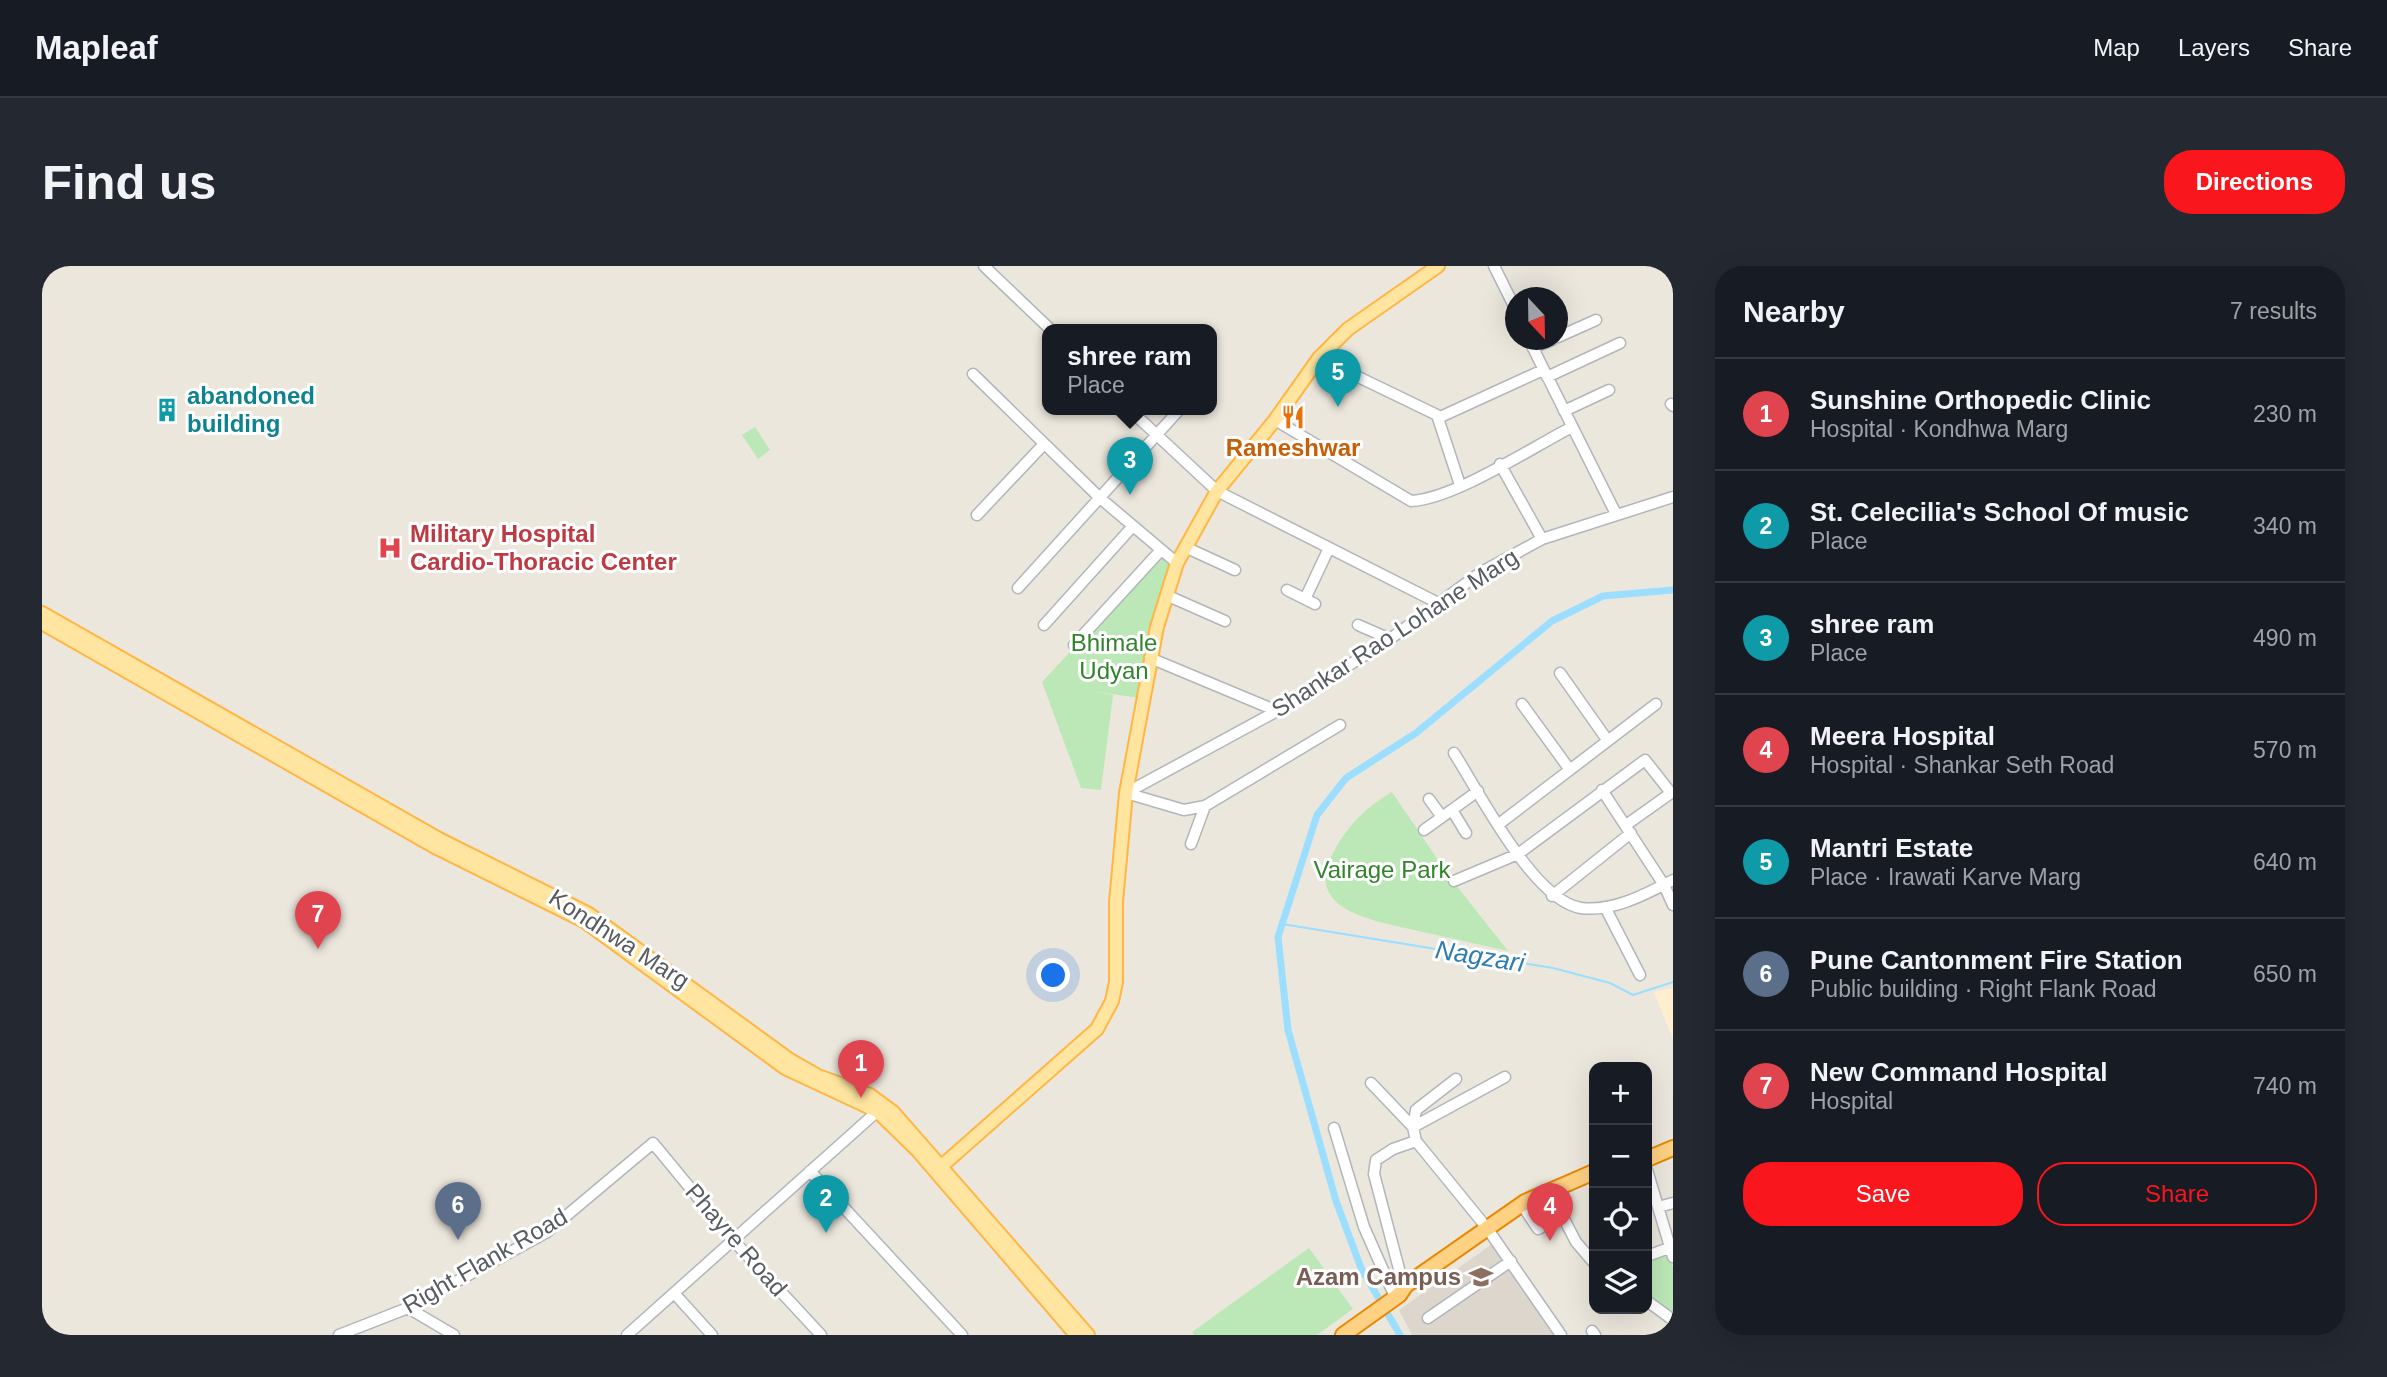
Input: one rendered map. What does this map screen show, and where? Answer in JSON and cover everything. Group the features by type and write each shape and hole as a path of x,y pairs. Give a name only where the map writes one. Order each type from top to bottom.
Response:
{"highway":[{"path":"1652,1147 1673,1138"},
{"path":"1652,1157 1673,1148"},
{"path":"1343,1335 1399,1293 1410,1291 1489,1231 1589,1175"},
{"path":"1527,1208 1589,1183"}],"main road":[{"path":"939,1169 1028,1093 1097,1028 1106,1015 1116,982 1116,902 1126,793 1150,658 1166,595 1185,547 1217,491 1275,420 1319,358 1348,329 1438,266"},
{"name":"Kondhwa Marg","path":"42,613 309,771"},
{"name":"Kondhwa Marg","path":"42,623 309,771 435,847 584,921 785,1068 881,1108 1088,1335"},
{"name":"Kondhwa Marg","path":"939,1169 1076,1335"}],"street":[{"path":"984,266 1045,324"},
{"path":"1494,266 1505,288"},
{"path":"1568,333 1596,320"},
{"path":"1438,418 1620,343"},
{"path":"1534,350 1616,514"},
{"path":"1319,358 1423,406 1438,418 1460,485"},
{"path":"973,374 1100,498 1177,563"},
{"path":"1564,411 1609,390"},
{"path":"1135,415 1217,491 1440,604"},
{"path":"1018,588 1175,415"},
{"path":"1275,420 1412,501 1427,500 1460,485 1572,427"},
{"path":"978,514 1044,444"},
{"path":"1500,464 1542,539"},
{"name":"Shankar Rao Lohane Marg","path":"1126,793 1277,711 1390,639 1480,573 1542,539 1673,497"},
{"path":"1044,625 1133,526"},
{"path":"1185,547 1235,570"},
{"path":"1305,599 1329,548"},
{"path":"1074,645 1161,550"},
{"path":"1287,590 1315,604"},
{"path":"1166,595 1225,621"},
{"path":"1358,625 1390,639"},
{"path":"1150,658 1277,711"},
{"path":"1560,673 1608,741"},
{"path":"1522,704 1570,770"},
{"path":"1499,824 1656,704"},
{"path":"1126,793 1184,810 1205,806 1340,725"},
{"path":"1454,753 1518,854 1552,896 1581,908 1605,907 1630,900 1668,882"},
{"path":"1454,881 1518,854 1645,760 1671,793 1552,896"},
{"path":"1602,790 1668,882 1673,905"},
{"path":"1424,830 1478,791"},
{"path":"1429,799 1441,817"},
{"path":"1191,844 1205,806"},
{"path":"1452,810 1466,833"},
{"path":"1605,907 1640,975"},
{"path":"1413,1127 1505,1077"},
{"path":"1456,1079 1416,1110 1413,1127 1416,1141 1489,1231 1561,1335"},
{"path":"1371,1083 1413,1127"},
{"path":"627,1335 881,1108"},
{"path":"1334,1128 1364,1227 1399,1293"},
{"path":"1399,1293 1374,1174 1376,1160 1393,1149 1416,1141"},
{"name":"Phayre Road","path":"653,1143 733,1240 821,1335"},
{"name":"Right Flank Road","path":"339,1335 408,1308 547,1232 653,1143"},
{"path":"810,1171 962,1335"},
{"path":"1652,1188 1671,1252 1652,1255"},
{"path":"1553,1198 1576,1242 1589,1257"},
{"path":"1659,1212 1673,1203"},
{"path":"1527,1208 1538,1229 1554,1221"},
{"path":"1659,1212 1673,1212"},
{"path":"1428,1318 1511,1261"},
{"path":"674,1293 712,1335"},
{"path":"1652,1305 1673,1320"},
{"path":"408,1308 454,1335"}],"shaded area":[{"path":"1673,988 1673,1039 1654,992"},
{"name":"Azam Campus","path":"1492,1244 1556,1335 1412,1335 1399,1310"}],"green space":[{"path":"755,427 770,450 758,459 742,435"},
{"name":"Bhimale Udyan","path":"1163,552 1175,562 1140,698 1091,691 1113,695 1101,790 1081,788 1042,682"},
{"name":"Vairage Park","path":"1392,792 1448,875 1508,951 1369,919 1351,912 1337,902 1328,890 1326,873 1333,853 1345,834 1358,818"},
{"path":"1309,1248 1353,1309 1317,1335 1194,1335 1192,1332"},
{"path":"1661,1254 1669,1258 1673,1267 1673,1315 1652,1300 1652,1258"}],"waterway":[{"path":"1400,1335 1361,1268 1336,1201 1288,1030 1278,937 1317,815 1346,778 1416,733 1552,621 1603,596 1673,590"},
{"name":"Nagzari","path":"1282,924 1553,968 1610,983 1633,995 1673,982"}],"place":[{"name":"Mantri Estate","path":"1338,407"},
{"name":"abandoned building","path":"167,410"},
{"name":"Rameshwar","path":"1293,417"},
{"name":"shree ram","path":"1130,495"},
{"name":"Military Hospital Cardio-Thoracic Center","path":"390,548"},
{"name":"New Command Hospital","path":"318,949"},
{"name":"Sunshine Orthopedic Clinic","path":"861,1098"},
{"name":"St. Celecilia's School Of music","path":"826,1233"},
{"name":"Pune Cantonment Fire Station","path":"458,1240"},
{"name":"Meera Hospital","path":"1550,1241"},
{"name":"Azam Campus","path":"1481,1277"}]}
